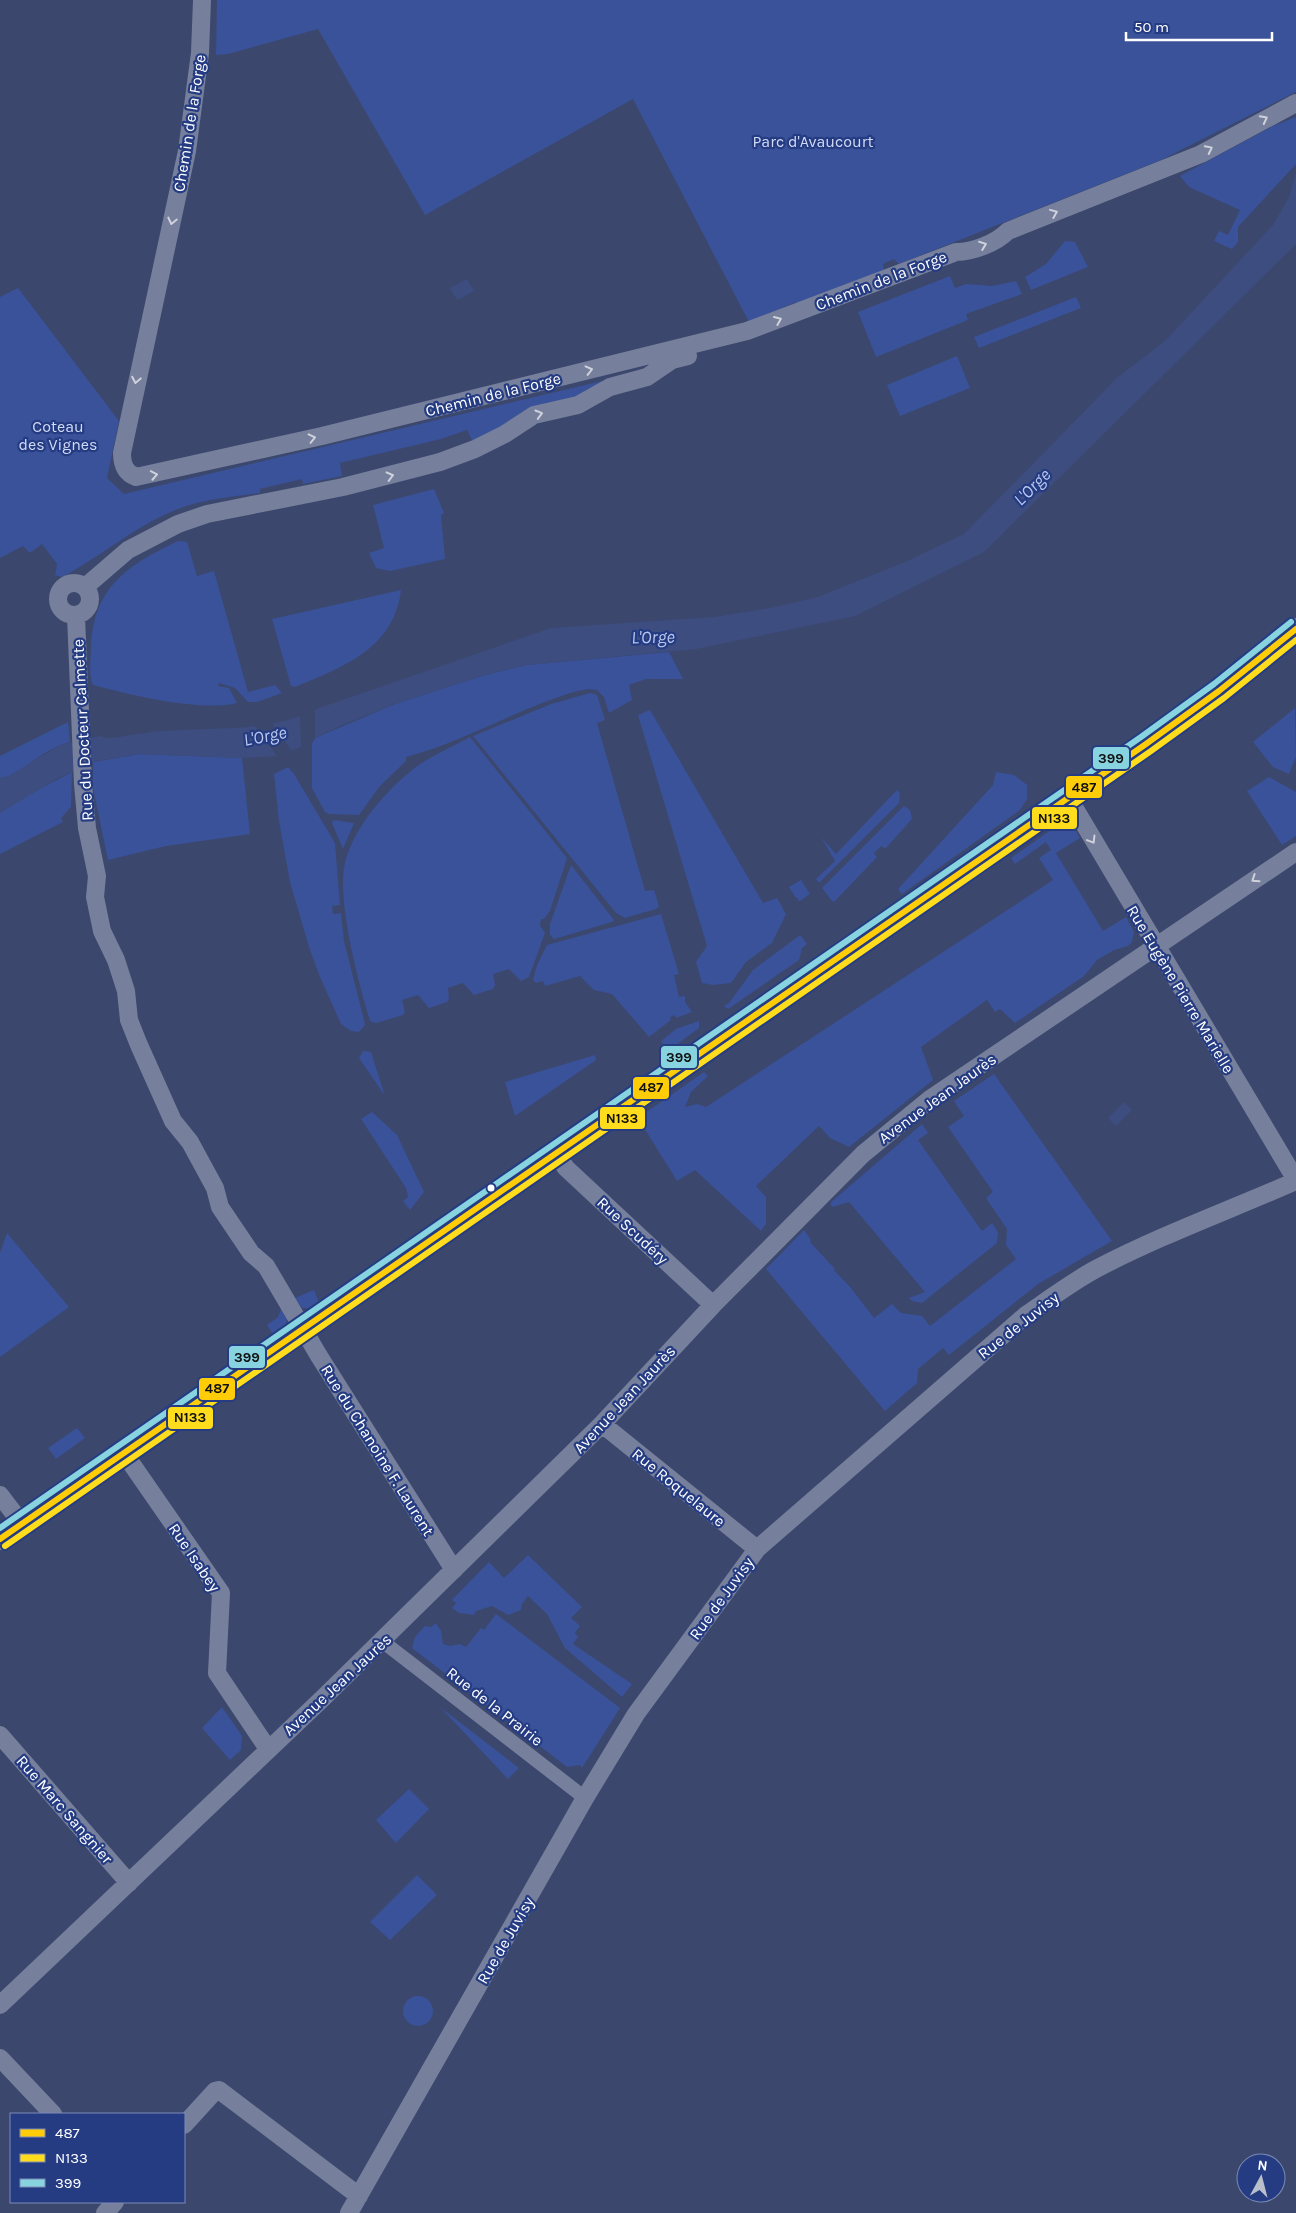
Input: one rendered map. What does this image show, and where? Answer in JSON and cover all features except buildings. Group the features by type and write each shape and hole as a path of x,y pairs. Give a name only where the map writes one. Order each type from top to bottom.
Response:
{"street":[{"name":"Chemin de la Forge","path":"202,0 200,53 188,152 122,453 122,464 130,475 136,477 149,476 322,436 770,324 929,262 1001,238 1008,231 1200,154 1296,103"},
{"path":"85,588 128,550 178,524 213,513 343,487 405,472 475,449 506,434 534,415 578,405 610,387 647,377 672,360 727,345 732,339 731,334"},
{"path":"70,583 81,584 85,588 90,602 85,611 76,616 71,616 61,610 58,594 61,589 70,583"},
{"name":"Rue du Docteur Calmette","path":"76,616 82,784 87,828 97,876 95,896 100,922 124,983 130,1020 139,1045 173,1120 190,1142 215,1188 220,1207 251,1253 266,1266 303,1328"},
{"path":"0,1540 1178,721 1296,630"},
{"name":"Rue Eugène Pierre Marielle","path":"1068,797 1296,1181"},
{"name":"Avenue Jean Jaurès","path":"0,2005 382,1641 602,1424 713,1304 817,1198 897,1124 930,1099 1296,852"},
{"name":"Rue Scudéry","path":"556,1153 566,1168 713,1304"},
{"name":"Rue de Juvisy","path":"349,2213 585,1798 636,1714 757,1549 1010,1328 1054,1295 1096,1270 1148,1244 1296,1181"},
{"name":"Rue du Chanoine F. Laurent","path":"303,1328 454,1570"},
{"name":"Rue Roquelaure","path":"602,1424 757,1549"},
{"name":"Rue Isabey","path":"124,1453 221,1593 218,1673 268,1749"},
{"path":"0,1495 22,1524"},
{"name":"Rue de la Prairie","path":"382,1641 585,1798"},
{"name":"Rue Marc Sangnier","path":"0,1735 130,1883"},
{"path":"0,2058 52,2113"},
{"path":"185,2124 215,2091 219,2090 359,2196"},
{"path":"105,2213 114,2203"}],"green space":[{"name":"Parc d'Avaucourt","path":"217,0 1296,0 1296,92 1161,160 899,264 894,259 883,264 884,270 796,304 796,302 749,322 633,99 425,215 318,29 228,54 216,55"},
{"path":"1296,117 1296,164 1238,227 1238,242 1232,249 1214,241 1219,231 1228,235 1240,210 1189,187 1180,176 1273,126"},
{"path":"1065,241 1075,242 1088,267 1031,290 1025,277 1046,264"},
{"path":"950,276 955,288 966,284 992,286 1016,281 1022,294 966,314 968,320 876,357 858,312"},
{"name":"Coteau des Vignes","path":"18,288 119,421 107,478 124,494 602,381 603,383 585,395 525,410 494,432 473,442 467,430 441,439 340,463 342,476 303,484 302,479 260,489 260,493 208,501 178,509 148,523 62,577 55,575 57,564 42,544 30,553 23,546 0,558 0,297"},
{"path":"1076,297 1081,308 979,348 974,337"},
{"path":"957,356 970,388 900,416 887,385"},
{"path":"434,489 444,513 441,515 445,559 390,571 376,568 369,553 384,548 373,505"},
{"path":"178,541 187,542 197,576 214,571 248,692 275,685 282,693 257,702 248,702 235,688 219,683 218,686 229,688 237,703 205,705 165,701 93,685 90,666 94,626 99,608 107,593 129,569"},
{"path":"401,590 396,610 388,627 377,641 363,653 331,672 295,687 291,686 272,619"},
{"path":"669,652 683,679 646,679 629,685 632,700 609,713 604,697 597,690 575,692 534,706 425,752 406,757 406,761 380,786 359,815 329,814 325,812 312,788 312,743 315,738 395,704 485,675 527,665"},
{"path":"590,693 597,695 605,720 597,723 645,891 654,890 659,906 656,909 625,918 616,913 473,736 551,704"},
{"path":"1295,708 1296,757 1289,774 1273,767 1253,742"},
{"path":"650,710 763,903 777,898 786,914 772,943 746,962 731,983 713,985 702,983 696,962 707,946 638,715"},
{"path":"68,722 70,742 46,752 10,776 0,778 0,756"},
{"path":"470,737 567,858 550,911 544,919 541,919 540,925 545,933 529,977 521,981 509,969 493,974 495,985 493,989 474,995 463,983 448,988 449,999 447,1002 429,1008 418,995 402,1000 405,1012 403,1015 376,1023 370,1021 355,965 346,919 343,879 349,850 363,823 394,786 422,763"},
{"path":"139,754 242,758 250,834 166,846 108,860 93,788 93,762"},
{"path":"289,768 294,774 335,843 340,905 332,906 333,914 341,913 344,941 365,1025 359,1032 351,1031 341,1024 309,947 290,882 279,821 274,774"},
{"path":"72,772 71,807 61,818 63,822 0,854 0,813 22,798"},
{"path":"996,772 1014,775 1027,785 1027,799 1020,810 902,894 898,889 993,785"},
{"path":"1269,777 1296,792 1296,836 1282,845 1247,791"},
{"path":"897,790 900,793 899,803 819,883 816,879 835,861 821,837 836,854"},
{"path":"904,806 910,810 912,819 885,849 881,846 874,853 877,857 834,902 832,901 822,888"},
{"path":"333,820 354,823 343,849 332,823"},
{"path":"1058,825 1074,828 1080,838 1056,853 1103,931 1126,917 1134,932 1132,942 1128,946 1114,950 1097,960 1084,976 1015,1023 1000,1009 995,1012 987,1000 921,1047 933,1080 849,1147 830,1138 819,1126 756,1186 766,1197 766,1224 761,1231 695,1170 677,1181 638,1118 704,1072 708,1076 691,1092 685,1107 697,1104 706,1107 1053,880 1039,858 1051,850 1046,842 1015,864 1011,858"},
{"path":"571,865 614,920 554,939 550,935 550,924"},
{"path":"801,880 810,894 800,901 797,900 799,898 796,898 789,887"},
{"path":"661,914 679,974 674,975 679,997 685,996 685,1002 692,1012 676,1018 675,1015 670,1017 671,1020 649,1037 612,994 594,990 580,976 545,986 543,981 536,983 533,980 537,965 547,945"},
{"path":"800,935 807,944 802,948 799,960 728,1009 724,1006 729,1003 753,970"},
{"path":"699,1021 699,1028 668,1051 661,1041 676,1029"},
{"path":"363,1051 371,1052 384,1093 359,1058"},
{"path":"595,1055 596,1060 515,1116 505,1082"},
{"path":"994,1074 1112,1241 1038,1284 949,1355 943,1348 918,1369 917,1383 885,1411 766,1269 804,1230 811,1240 810,1242 851,1288 874,1318 892,1304 901,1313 922,1316 930,1326 1016,1259 1006,1245 1007,1229 986,1198 993,1192 948,1127 964,1116 954,1101"},
{"path":"372,1112 397,1135 424,1192 410,1210 403,1201 408,1197 406,1188 361,1119"},
{"path":"922,1124 928,1133 918,1140 982,1231 992,1223 998,1232 997,1243 922,1303 912,1301 909,1298 925,1292 849,1202 832,1207 830,1203"},
{"path":"7,1233 69,1307 0,1357 0,1253"},
{"path":"314,1290 320,1305 312,1308 302,1308 295,1298"},
{"path":"282,1307 287,1318 286,1325 275,1337 267,1325 278,1317"},
{"path":"77,1428 85,1438 56,1459 48,1448"},
{"path":"528,1555 582,1607 571,1618 580,1626 575,1633 578,1637 573,1644 632,1684 622,1697 565,1648 547,1614 528,1596 522,1604 521,1610 508,1615 492,1606 476,1611 474,1615 459,1613 452,1608 456,1603 452,1600 489,1562 504,1578"},
{"path":"496,1614 620,1708 582,1768 580,1765 567,1767 412,1648 415,1637 425,1626 431,1627 436,1623 441,1631 443,1644 450,1646 460,1644 466,1647 481,1628 484,1630"},
{"path":"222,1707 242,1736 241,1750 230,1760 202,1728"},
{"path":"440,1707 519,1768 508,1779"},
{"path":"409,1789 429,1809 396,1843 376,1820"},
{"path":"417,1875 437,1895 390,1940 370,1922"},
{"path":"418,1996 424,1997 432,2005 432,2017 424,2025 418,2026 412,2025 404,2017 403,2011 404,2005 412,1997"}],"water":[{"name":"L'Orge","path":"1296,173 1296,244 984,552 855,616 696,649 527,665 485,675 395,704 340,726 315,738 312,743 277,756 242,758 139,754 96,761 60,777 0,813 0,778 9,776 60,745 100,736 106,738 120,737 156,732 243,727 281,722 551,628 714,617 771,608 818,597 905,562 964,534 1118,377 1165,341 1273,225 1289,197"},
{"path":"467,279 474,291 457,300 450,288"},
{"path":"1124,1102 1132,1110 1116,1126 1108,1118"}],"pier":[{"path":"315,710 315,738 312,743 301,747 300,715"},
{"path":"271,722 291,750 277,756 254,725"}],"transit line":[{"name":"399","path":"0,1528 1141,737 1214,684 1291,622"},
{"name":"487","path":"0,1539 1146,744 1219,691 1296,629"},
{"name":"N133","path":"5,1546 1151,751 1224,698 1296,640"}]}
